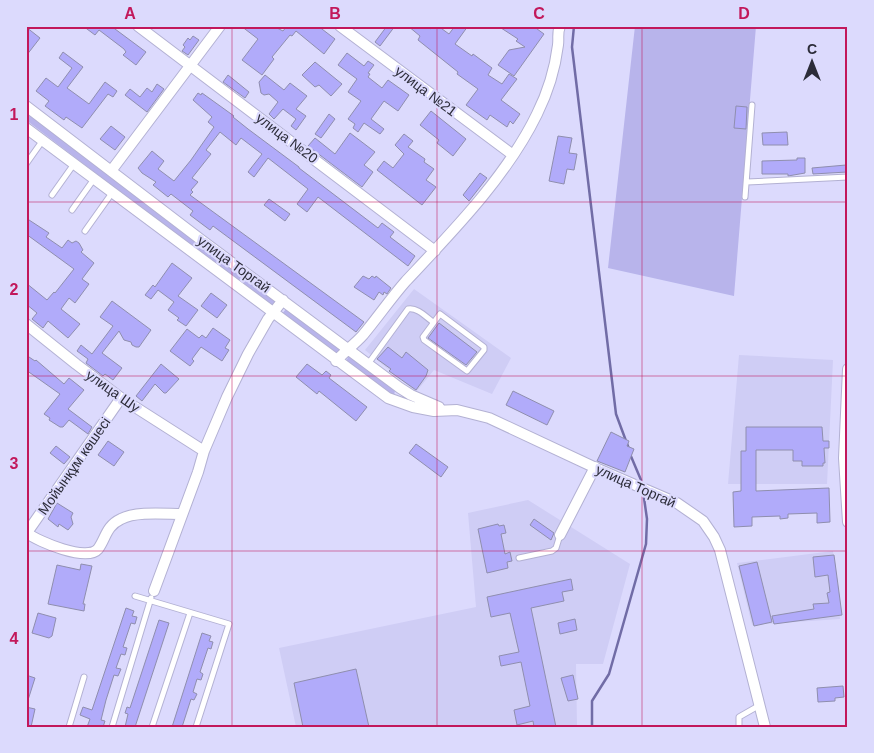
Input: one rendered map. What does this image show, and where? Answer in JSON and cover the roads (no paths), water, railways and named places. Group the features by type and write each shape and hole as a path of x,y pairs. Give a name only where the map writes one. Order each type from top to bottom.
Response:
{"street":[{"name":"улица №20","path":"138,26 435,251"},
{"path":"111,171 220,26"},
{"name":"улица №21","path":"340,26 513,155"},
{"path":"336,360 363,335 393,295 478,202 513,155 537,115 550,85 559,42 556,29"},
{"name":"улица Торгай","path":"26,106 411,395 427,403 450,410 489,418 677,503 696,516 709,528 720,550 765,727"},
{"name":"улица Торгай","path":"28,132 43,140 273,314 388,398 397,403 426,410 450,410"},
{"path":"152,596 204,451 226,397 268,319 283,300"},
{"name":"улица Шу","path":"28,329 121,398 204,451"},
{"path":"848,369 844,458 848,522"},
{"name":"Мойынқұм көшесі","path":"27,534 121,398"},
{"path":"560,535 595,467"},
{"path":"27,534 41,542 56,547 93,554 99,548 111,526 123,518 142,515 182,514"}],"lane":[{"path":"745,196 752,105"},
{"path":"26,164 43,140"},
{"path":"52,195 74,164"},
{"path":"747,182 848,177"},
{"path":"72,210 94,179"},
{"path":"85,231 112,193"},
{"path":"368,364 408,309 413,308 433,322"},
{"path":"440,314 482,344 484,350 469,370 466,371 424,340 423,337 433,322 440,314"},
{"path":"519,558 552,551 556,548 560,535"},
{"path":"135,596 152,596 190,613 229,624 196,727"},
{"path":"112,727 152,596"},
{"path":"152,727 190,613"},
{"path":"69,727 84,677"},
{"path":"739,727 739,717 760,705"}],"waterway":[{"path":"574,26 572,47 616,414 629,449"},
{"path":"630,454 641,480"},
{"path":"592,727 592,701 609,674 646,544 647,519 644,498"}]}
